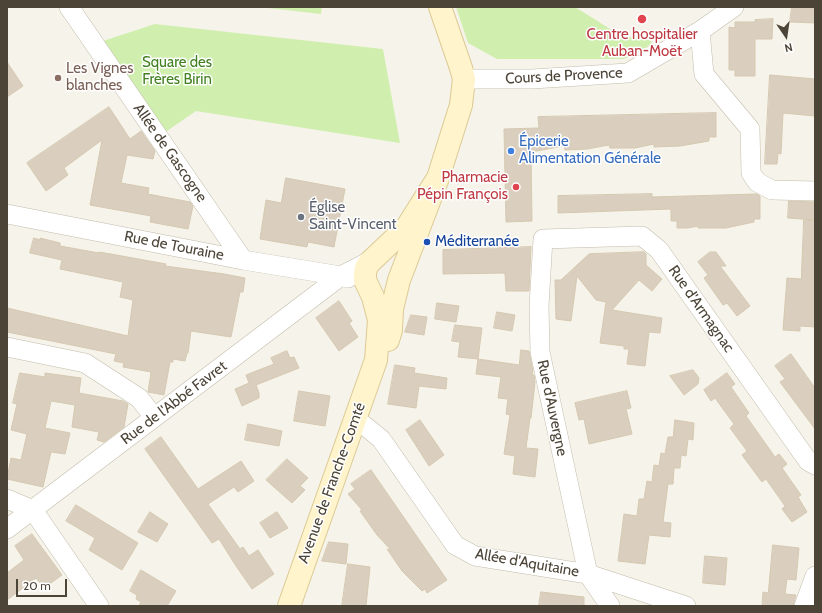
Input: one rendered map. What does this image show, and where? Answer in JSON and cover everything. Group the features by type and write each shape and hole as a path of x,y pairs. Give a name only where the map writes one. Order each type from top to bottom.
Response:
{"street":[{"name":"Allée de Gascogne","path":"69,7 243,260"},
{"path":"440,7 464,79"},
{"name":"Cours de Provence","path":"464,79 532,79 628,73 700,30 734,7"},
{"path":"700,30 704,74 750,129 751,173 758,182 772,190 815,191"},
{"name":"Avenue de Franche-Comté","path":"399,280 438,178 461,105 464,79"},
{"name":"Avenue de Franche-Comté","path":"288,606 376,360 379,320 373,298 365,280 366,268 369,263 407,227 438,178"},
{"name":"Rue de Touraine","path":"7,214 243,260 341,276 368,285"},
{"name":"Rue d'Armagnac","path":"543,239 642,236 659,250 808,461 815,465"},
{"name":"Rue d'Auvergne","path":"543,239 539,306 540,352 588,574"},
{"name":"Avenue de Franche-Comté","path":"374,259 379,257 391,258 396,262 400,274 392,309 391,330 386,345 376,360"},
{"path":"341,276 374,259"},
{"name":"Rue de l'Abbé Favret","path":"7,529 341,276"},
{"path":"368,285 377,292 388,291 396,286 399,280"},
{"path":"7,347 85,363 139,398 154,417"},
{"name":"Allée d'Aquitaine","path":"354,422 365,426 381,439 455,545 476,556 588,574 686,606"},
{"path":"7,499 33,510 99,606"},
{"path":"588,574 610,606"},
{"path":"804,606 815,576"}],"green space":[{"path":"259,7 322,7 321,14"},
{"path":"456,7 575,7 623,37 648,37 653,44 624,59 497,59 468,43"},
{"name":"Square des Frères Birin","path":"155,24 383,49 400,143 196,111 164,133 103,41"}],"building":[{"path":"792,7 815,7 815,23 790,22"},
{"path":"773,19 772,39 755,39 755,76 735,76 735,70 729,70 729,27 735,28 735,22 755,22 755,20"},
{"path":"7,62 23,86 7,97"},
{"path":"770,75 815,79 815,116 783,113 781,154 778,153 777,164 765,164"},
{"path":"109,107 130,139 141,131 155,151 153,159 127,155 121,183 149,188 148,194 190,202 193,206 188,229 150,222 151,216 90,205 102,140 64,168 68,175 46,191 27,163"},
{"path":"716,113 716,137 709,137 709,141 680,146 654,147 654,144 635,148 610,148 609,145 587,149 565,150 564,146 531,152 532,221 506,222 504,129 539,128 538,117"},
{"name":"Église Saint-Vincent","path":"286,178 345,189 334,247 308,242 307,247 260,239 266,200 281,203"},
{"path":"652,194 652,197 757,194 760,196 760,219 754,219 754,222 726,228 698,228 698,226 677,228 677,221 671,221 671,209 558,213 558,196"},
{"path":"789,201 815,202 815,220 788,218"},
{"path":"804,220 815,221 815,327 800,326 800,331 783,330 787,278 801,279"},
{"path":"34,238 60,243 60,246 166,264 165,266 245,278 243,292 240,292 231,337 191,331 188,353 185,361 173,359 173,362 170,362 164,395 148,392 151,372 123,367 124,363 114,361 116,354 7,332 7,308 128,336 133,300 120,297 123,282 60,269 62,260 30,253"},
{"path":"531,247 529,291 506,291 505,273 443,274 443,250"},
{"path":"644,252 646,254 646,265 662,279 652,291 639,280 612,310 662,318 660,333 649,332 645,366 627,364 629,349 624,349 624,346 600,343 606,302 596,300 577,276 571,321 556,319 555,280 561,280 589,254"},
{"path":"710,252 716,252 726,266 720,266 750,306 737,316 727,303 723,305 704,278 708,275 698,262"},
{"path":"339,301 352,321 349,323 358,337 339,351 316,318"},
{"path":"437,303 459,306 456,322 435,319"},
{"path":"497,312 515,315 512,331 494,328"},
{"path":"411,315 427,317 424,335 405,332"},
{"path":"455,325 482,328 478,359 458,357 460,342 452,341"},
{"path":"521,350 529,351 533,371 532,375 534,375 535,382 526,448 538,449 535,477 513,474 515,456 504,454 510,415 506,414 508,399 498,398 501,377 476,374 478,359 519,365"},
{"path":"287,351 290,358 294,357 299,368 256,385 259,398 242,406 235,389 249,383 246,375 274,364 271,358"},
{"path":"791,354 815,388 815,429 780,382 785,379 775,366"},
{"path":"395,365 415,368 414,373 447,378 446,389 419,386 416,408 388,404"},
{"path":"693,370 699,378 698,384 684,395 670,376"},
{"path":"20,373 45,377 45,373 81,378 79,393 123,401 128,404 124,427 104,442 97,440 99,432 72,427 75,405 51,401 45,428 70,433 65,454 51,452 43,487 7,479 11,458 21,460 27,434 11,430 17,404 13,403"},
{"path":"727,373 735,384 731,387 749,413 746,416 775,457 779,454 787,464 782,468 801,495 798,497 807,512 792,522 782,509 785,506 766,479 762,482 742,455 747,451 730,428 734,424 715,398 711,401 704,390"},
{"path":"299,391 330,396 325,426 294,421"},
{"path":"627,391 631,408 626,409 632,434 589,444 584,419 579,420 575,403"},
{"path":"420,420 444,455 429,466 406,430"},
{"path":"675,420 694,423 693,440 688,439 686,456 681,455 680,468 674,468 673,484 668,484 663,522 671,523 670,537 649,535 645,564 618,561 624,514 637,516 639,499 644,499 647,481 652,482 654,465 659,466 661,453 665,454 668,437 673,437"},
{"path":"248,424 282,431 279,446 245,440"},
{"path":"161,437 198,489 241,461 254,481 238,492 234,487 208,504 240,549 243,547 249,556 258,550 274,574 252,589 219,539 212,543 145,449"},
{"path":"287,459 308,478 300,486 305,490 292,503 266,480"},
{"path":"371,470 447,580 427,593 425,589 422,591 402,571 387,549 391,550 377,535 360,511 362,510 348,494 355,489 351,484"},
{"path":"76,505 138,543 122,570 89,550 95,538 66,521"},
{"path":"150,512 168,524 157,542 138,532"},
{"path":"277,512 288,528 270,538 260,523"},
{"path":"32,534 62,575 44,588 36,578 7,600 7,573 24,560 15,546"},
{"path":"329,542 348,544 346,564 322,561"},
{"path":"773,545 799,548 796,580 787,579 785,594 796,595 793,606 762,606 763,592 768,593"},
{"path":"705,556 727,558 725,585 703,583"},
{"path":"348,564 370,567 366,606 342,606"},
{"path":"141,570 176,591 167,606 139,606 141,602 136,599 137,595 130,591"},
{"path":"541,592 584,597 584,606 539,606"}],"place":[{"name":"Centre hospitalier Auban-Moët","path":"642,19"},
{"name":"Les Vignes blanches","path":"58,78"},
{"name":"Épicerie Alimentation Générale","path":"511,151"},
{"name":"Pharmacie Pépin François","path":"516,187"},
{"name":"Église Saint-Vincent","path":"301,217"},
{"name":"Méditerranée","path":"427,242"}]}
